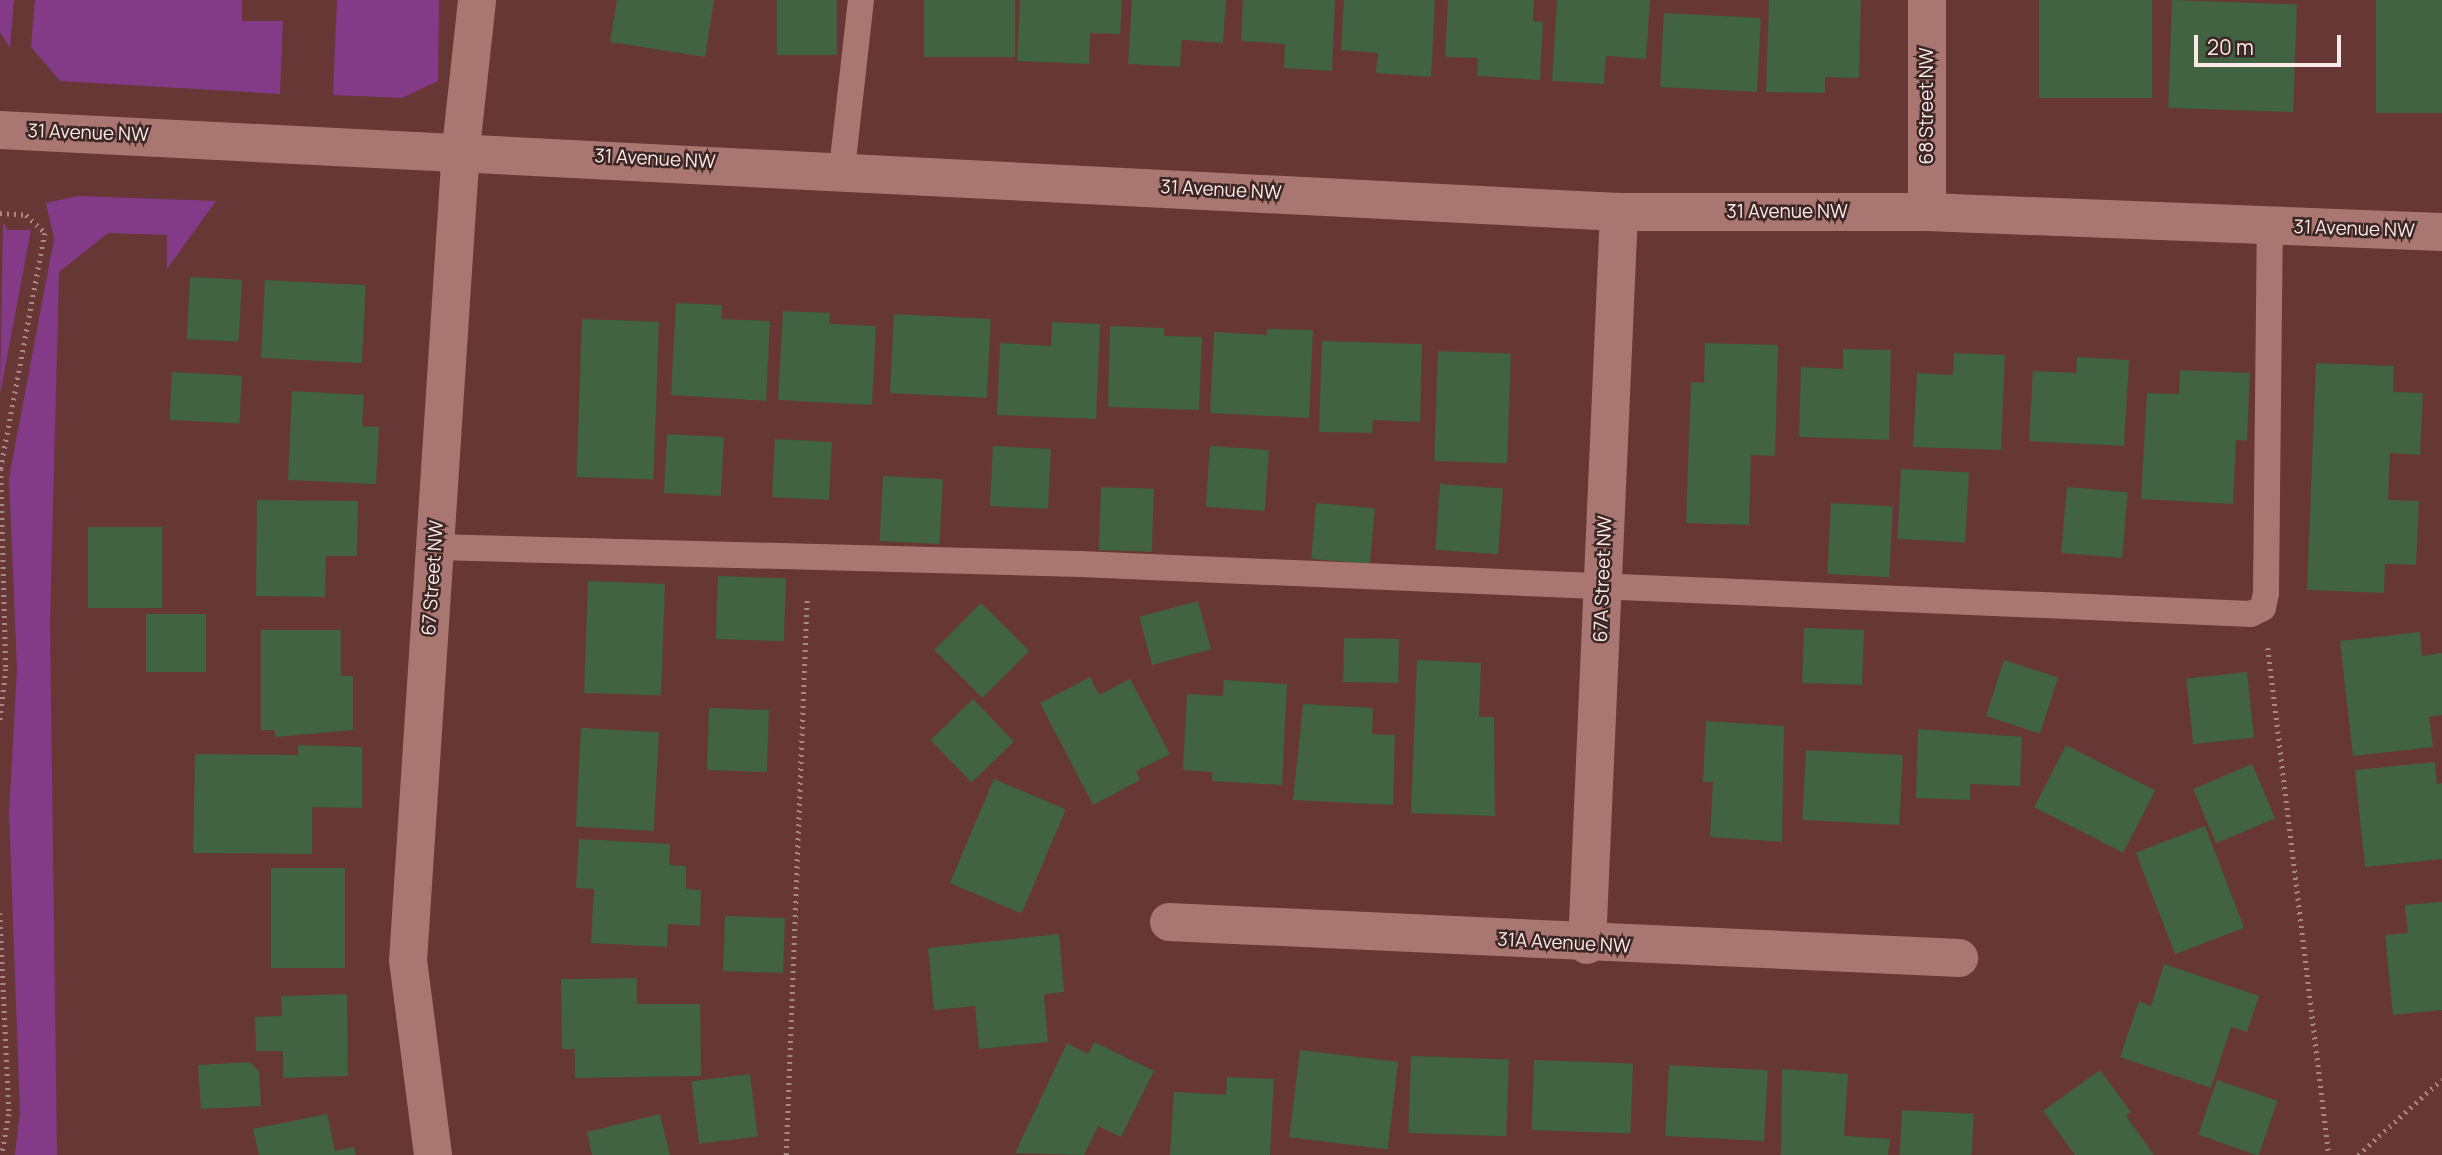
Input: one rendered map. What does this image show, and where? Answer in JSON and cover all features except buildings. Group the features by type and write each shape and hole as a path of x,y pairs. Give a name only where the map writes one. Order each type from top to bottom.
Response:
{"street":[{"name":"67 Street NW","path":"433,1155 408,961 461,148 477,0"},
{"name":"68 Street NW","path":"1927,0 1927,212"},
{"name":"31 Avenue NW","path":"0,130 461,148 1619,212 1927,212 2442,232"},
{"name":"67A Street NW","path":"1587,945 1619,212"},
{"name":"31A Avenue NW","path":"1169,922 1587,945 1959,958"}],"lane":[{"path":"842,169 861,0"},
{"path":"435,547 809,557 1603,586 2251,614 2263,608 2270,225"}],"path":[{"path":"0,213 26,215 45,233 1,469 6,669 0,722"},
{"path":"786,1155 809,557"},
{"path":"2263,608 2329,1155"},
{"path":"0,914 9,1114 2,1155"},
{"path":"2358,1155 2442,1079"}],"shaded area":[{"path":"0,0 14,0 10,48 0,32"},
{"path":"35,0 242,0 242,21 283,21 280,94 60,81 31,47"},
{"path":"337,0 439,0 438,81 402,98 333,95"},
{"path":"78,196 216,201 167,269 167,235 108,233 59,272 50,623 57,1155 15,1155 20,1112 9,812 17,670 9,478 54,239 46,203"},
{"path":"3,222 8,230 31,230 0,395"}]}
